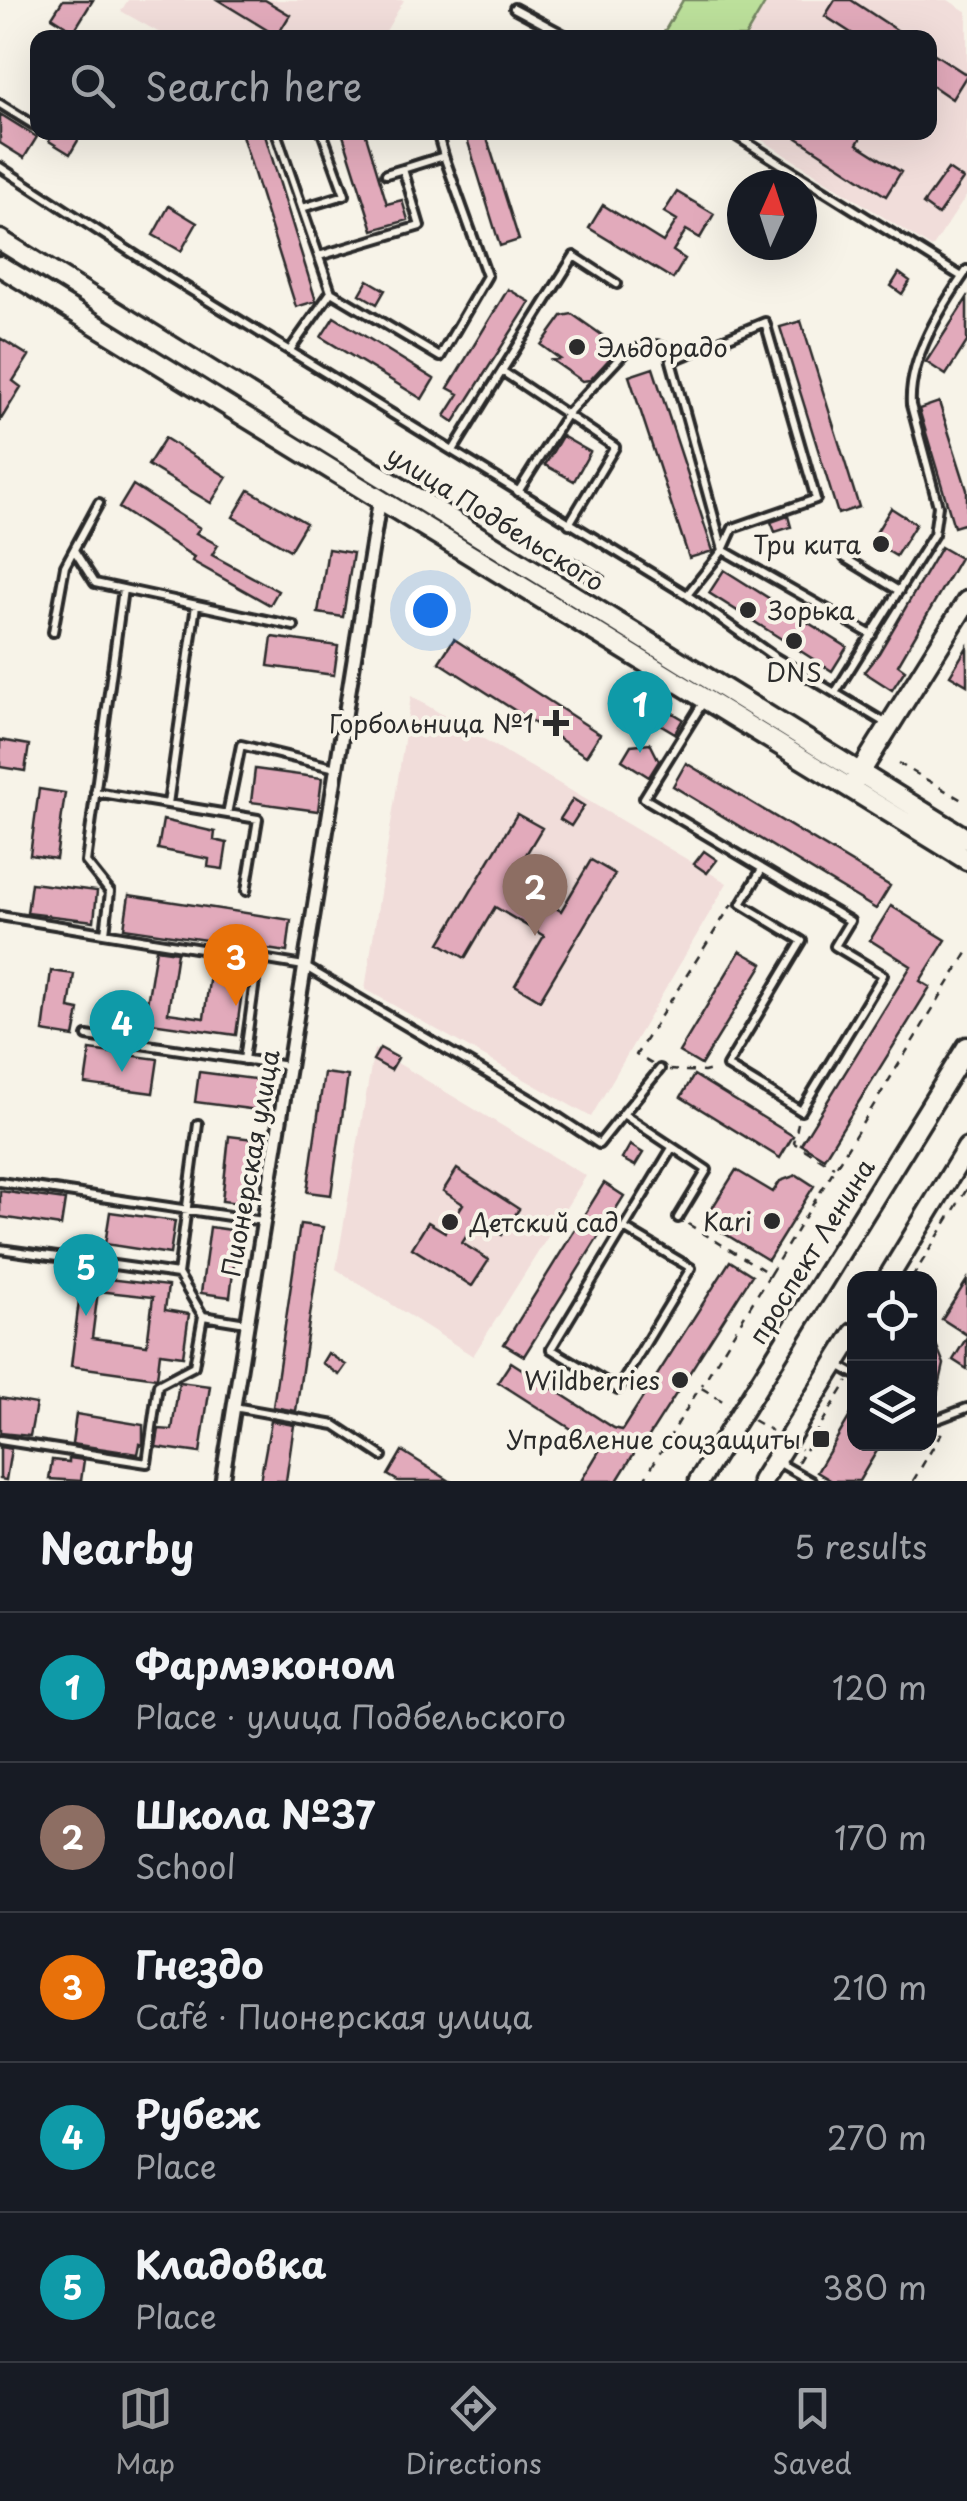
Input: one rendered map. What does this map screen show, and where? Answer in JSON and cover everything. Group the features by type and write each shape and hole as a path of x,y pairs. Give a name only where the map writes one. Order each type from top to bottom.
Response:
{"main road":[{"name":"улица Подбельского","path":"0,240 967,839"},
{"name":"улица Подбельского","path":"0,266 967,860"},
{"path":"267,429 278,412"},
{"path":"850,790 967,601"},
{"name":"проспект Ленина","path":"700,1481 967,1048"},
{"path":"892,1271 967,1148"},
{"path":"762,1481 787,1441 847,1371"}],"street":[{"name":"Пионерская улица","path":"222,1481 380,498"}],"lane":[{"path":"514,8 555,30"},
{"path":"0,104 30,123"},
{"path":"279,140 331,292 440,357 487,276 439,140"},
{"path":"302,208 345,195 325,140"},
{"path":"743,140 965,273 913,367 911,405 938,506 934,534 836,694"},
{"path":"386,174 444,156"},
{"path":"0,167 96,231 687,596 773,656 888,724"},
{"path":"318,256 420,226 403,169"},
{"path":"454,449 574,256 617,284"},
{"path":"290,350 331,292"},
{"path":"671,361 765,322 816,499 733,528 723,550 687,596"},
{"path":"518,492 567,414 626,351 657,345 669,350 723,550 872,635"},
{"path":"502,371 615,447 569,524"},
{"path":"53,632 65,566 99,503"},
{"path":"74,550 95,583 294,626"},
{"path":"845,558 899,591"},
{"path":"105,933 110,892 86,862 124,589"},
{"path":"168,804 196,605"},
{"path":"705,700 644,798 850,921 834,946 883,975 801,1111 727,1066 802,941 741,904 762,869"},
{"path":"227,814 241,745 336,768"},
{"path":"95,792 258,819 246,891"},
{"path":"0,916 304,966 474,1065 599,1144 660,1069"},
{"path":"244,1060 258,959"},
{"path":"87,1036 290,1066"},
{"path":"622,1114 708,1170 678,1218"},
{"path":"0,1440 147,1462 158,1385 194,1366 202,1316 178,1274 198,1124"},
{"path":"624,1228 690,1268 618,1389 551,1349 672,1148"},
{"path":"0,1182 263,1221"},
{"path":"0,1249 178,1274"},
{"path":"202,1316 246,1323"},
{"path":"232,1407 335,1425 382,1456"},
{"path":"938,1420 967,1408"},
{"path":"775,1460 810,1481"}],"path":[{"path":"898,763 967,803"},
{"path":"727,1066 704,1072 660,1069 636,1055 732,903 741,904"},
{"path":"643,1481 967,953"},
{"path":"801,1111 794,1142 835,1168"},
{"path":"916,1271 967,1190"},
{"path":"678,1218 770,1274"},
{"path":"804,1452 847,1372"},
{"path":"700,1388 787,1441"},
{"path":"913,1481 944,1429 938,1420"}],"shaded area":[{"path":"128,0 404,0 387,30 155,30 121,11"},
{"path":"681,0 948,0 967,12 967,195 932,248 817,175 817,170 809,170 762,140 937,140 937,30 664,30"},
{"path":"411,696 727,883 591,1117 365,989"},
{"name":"Детский сад","path":"374,1049 586,1176 473,1356 336,1269"}],"green space":[{"path":"683,0 767,0 749,30 665,30"}],"building":[{"path":"63,0 93,0 75,30 52,17"},
{"path":"218,0 265,0 290,15 281,30 267,30"},
{"path":"835,0 851,0 897,30 847,30 825,16"},
{"path":"937,56 967,75 952,99 937,89"},
{"path":"0,114 30,133 30,140 35,140 24,158 0,143"},
{"path":"50,140 78,140 70,154"},
{"path":"244,140 266,140 316,301 296,307"},
{"path":"345,140 367,140 387,204 402,200 408,220 373,230"},
{"path":"467,140 488,140 519,240 500,246"},
{"path":"800,140 859,140 857,144 901,172 886,196"},
{"path":"948,169 963,179 938,215 923,204"},
{"path":"677,192 714,214 700,238 686,230 673,251 685,259 673,279 589,228 603,205 663,242 677,220 664,212"},
{"path":"169,206 197,223 181,251 153,235"},
{"path":"899,273 910,281 902,294 891,286"},
{"path":"368,280 385,290 377,304 360,294"},
{"path":"508,289 530,302 454,422 445,416 459,394 448,388"},
{"path":"967,298 967,342 946,375 926,362"},
{"name":"Эльдорадо","path":"572,314 609,340 612,356 590,380 582,381 552,360 560,359 541,345 562,316"},
{"path":"334,317 434,379 422,399 321,337"},
{"path":"801,321 859,507 838,514 780,327"},
{"path":"0,338 29,356 13,381 21,387 0,421"},
{"path":"653,368 713,551 689,558 629,376"},
{"path":"939,402 967,490 967,523 954,527 919,409"},
{"path":"562,436 590,452 574,481 545,465"},
{"path":"165,438 227,477 211,503 148,465"},
{"path":"133,485 200,528 196,533 218,545 212,555 278,591 270,605 192,561 194,557 119,508"},
{"path":"249,490 306,523 290,550 233,517"},
{"path":"891,508 916,524 896,556 871,541"},
{"path":"788,516 791,527 775,532 771,522"},
{"path":"941,547 960,558 898,665 905,670 892,690 864,672"},
{"path":"328,549 353,553 343,617 318,613"},
{"path":"573,557 605,576 598,588 566,569"},
{"path":"724,570 847,647 832,671 709,593"},
{"path":"272,637 338,646 334,675 268,666"},
{"path":"454,639 600,734 586,756 439,662"},
{"path":"967,647 967,685 950,675"},
{"path":"646,697 683,719 675,733 638,711"},
{"path":"0,740 29,745 25,771 0,767"},
{"path":"650,743 659,761 649,777 622,760 631,745"},
{"path":"686,763 890,886 876,909 673,786"},
{"path":"255,769 322,778 318,811 251,802"},
{"path":"39,789 65,793 56,859 30,855"},
{"path":"573,799 584,806 571,826 560,819"},
{"path":"517,814 542,828 510,881 561,911 591,860 615,874 540,1000 515,985 544,936 495,907 465,958 440,943"},
{"path":"163,820 215,832 214,840 227,843 223,869 208,867 209,859 158,849"},
{"path":"704,851 717,860 707,873 694,864"},
{"path":"31,883 97,891 94,921 27,913"},
{"path":"129,895 291,920 287,952 124,928"},
{"path":"891,906 946,940 920,981 930,987 824,1158 801,1144 911,966 870,940"},
{"path":"156,949 177,952 168,1013 204,1018 211,966 245,970 236,1035 144,1022"},
{"path":"740,951 763,964 701,1065 679,1052"},
{"path":"51,971 74,974 69,1008 79,1010 74,1037 43,1032"},
{"path":"380,1048 398,1058 391,1070 373,1060"},
{"path":"90,1050 158,1059 153,1093 85,1084"},
{"path":"199,1072 262,1080 258,1110 195,1102"},
{"path":"324,1073 348,1076 331,1195 307,1192"},
{"path":"694,1075 793,1136 780,1158 681,1097"},
{"path":"229,1136 254,1139 247,1204 222,1201"},
{"path":"630,1145 643,1153 635,1166 622,1159"},
{"path":"457,1169 519,1209 502,1235 477,1220 462,1243 489,1260 472,1286 412,1248 428,1222 445,1232 463,1204 443,1191"},
{"path":"736,1170 773,1192 780,1181 797,1175 814,1186 768,1260 704,1221"},
{"path":"604,1183 624,1196 524,1356 504,1344"},
{"path":"0,1191 65,1200 61,1226 0,1217"},
{"path":"110,1212 175,1221 170,1254 105,1244"},
{"path":"300,1224 323,1227 296,1411 273,1407"},
{"path":"210,1227 238,1231 230,1297 201,1293"},
{"path":"730,1261 752,1275 644,1444 641,1442 617,1481 581,1481 601,1448 498,1382 511,1362 622,1430"},
{"path":"82,1276 168,1286 165,1310 189,1314 183,1356 160,1353 157,1378 71,1366","holes":["98,1291 153,1297 147,1345 92,1338"]},
{"path":"967,1280 967,1335 942,1319"},
{"path":"967,1337 967,1369 953,1360"},
{"path":"937,1347 944,1364 937,1395"},
{"path":"328,1353 346,1365 339,1375 322,1363"},
{"path":"179,1382 210,1386 200,1453 156,1447 159,1429 172,1430"},
{"path":"0,1398 36,1404 30,1436 0,1433"},
{"path":"76,1414 143,1425 143,1445 140,1444 138,1454 72,1444"},
{"path":"271,1421 294,1425 286,1481 260,1481"},
{"path":"847,1421 847,1451 877,1451 859,1481 832,1481 817,1472"},
{"path":"0,1447 11,1449 6,1480 0,1479"},
{"path":"402,1451 450,1481 398,1481 388,1475"},
{"path":"69,1458 84,1460 81,1481 49,1479 52,1460 69,1462"}],"place":[{"name":"Эльдорадо","path":"577,347"},
{"name":"Три кита","path":"881,544"},
{"name":"Зорька","path":"748,610"},
{"name":"DNS","path":"794,641"},
{"name":"Горбольница №1","path":"556,723"},
{"name":"Фармэконом","path":"640,753"},
{"name":"Школа №37","path":"535,936"},
{"name":"Гнездо","path":"236,1006"},
{"name":"Рубеж","path":"122,1072"},
{"name":"Kari","path":"772,1221"},
{"name":"Детский сад","path":"450,1222"},
{"name":"Кладовка","path":"86,1316"},
{"name":"Wildberries","path":"680,1380"},
{"name":"Управление соцзащиты","path":"821,1439"}]}
